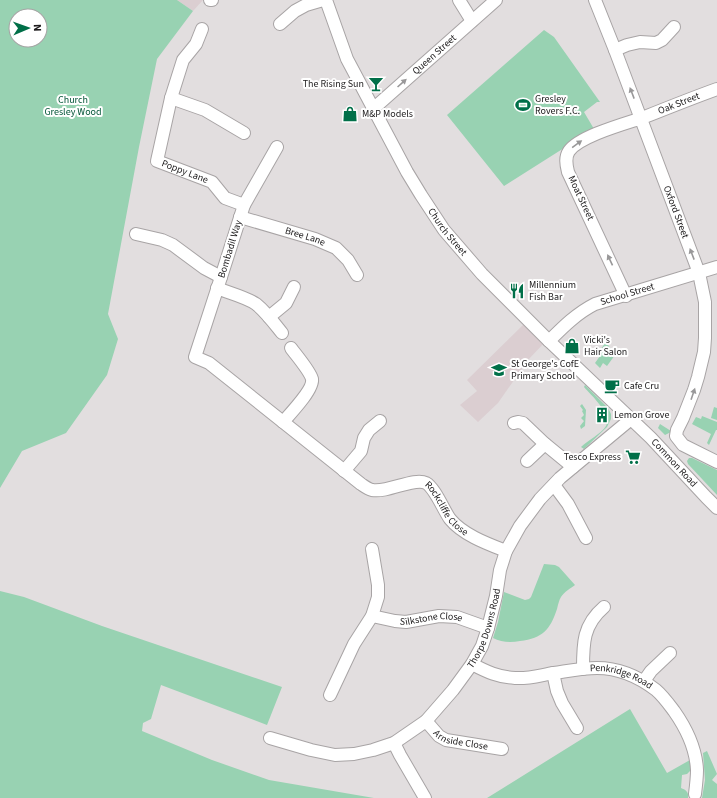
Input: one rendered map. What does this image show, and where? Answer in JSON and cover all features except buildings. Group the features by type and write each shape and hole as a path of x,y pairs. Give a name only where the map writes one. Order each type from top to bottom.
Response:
{"street":[{"path":"280,24 295,11 306,5 323,0"},
{"name":"Church Street","path":"326,0 347,59 407,172 444,230 482,274 549,341 632,419"},
{"path":"459,0 472,21"},
{"name":"Queen Street","path":"373,109 496,0"},
{"name":"Oxford Street","path":"594,0 615,50 700,272 705,302 704,352 694,390 677,430 676,436 683,444 717,462"},
{"path":"615,50 640,42 656,43 662,40 674,27"},
{"name":"Poppy Lane","path":"202,29 196,44 183,60 171,98 157,161 212,182 225,198 244,205"},
{"name":"Oak Street","path":"641,118 717,89"},
{"path":"171,98 205,110 244,133"},
{"name":"Moat Street","path":"626,296 568,172 566,157 575,145 586,138 641,118"},
{"name":"Bombadil Way","path":"195,357 244,205 277,147"},
{"name":"Bree Lane","path":"240,217 315,239 336,248 348,260 357,275"},
{"path":"136,234 162,240 173,246 204,268 219,283 256,304 282,333"},
{"name":"School Street","path":"549,341 567,324 594,304 626,296 717,267"},
{"path":"269,317 286,303 294,287"},
{"path":"283,422 312,385 312,379 291,348"},
{"name":"Rockcliffe Close","path":"195,357 209,363 361,484 371,490 387,489 419,481 428,484 439,499 450,519 459,527 474,537 506,551"},
{"name":"Thorpe Downs Road","path":"270,738 281,748 311,750 335,755 354,754 394,743 426,721 453,690 472,664 482,646 488,628 496,596 500,570 506,551 520,526 540,499 560,478 632,419"},
{"name":"Common Road","path":"632,419 717,508"},
{"path":"344,471 360,451 364,438 369,430 380,421"},
{"path":"514,423 523,423 545,444 573,467"},
{"path":"527,461 545,444"},
{"path":"554,485 568,504 586,538"},
{"path":"330,695 348,670 354,644 372,616 378,597 378,585 370,565 372,549"},
{"path":"583,669 584,643 587,629 597,613 604,607"},
{"name":"Silkstone Close","path":"372,616 406,622 439,616 457,617 488,628"},
{"path":"644,681 651,671 670,654"},
{"name":"Penkridge Road","path":"472,664 488,673 501,677 528,678 553,673 596,668 626,673 644,681 666,700 687,732 694,752 697,770 695,794"},
{"path":"553,673 557,691 562,703 578,728"},
{"name":"Arnside Close","path":"426,721 439,736 446,740 502,749"},
{"path":"394,743 422,797"}],"shaded area":[{"path":"177,0 203,0 193,11"},
{"name":"St George's CofE Primary School","path":"525,323 545,342 528,360 498,403 478,422 460,405 477,391 467,380"}],"green space":[{"name":"Church Gresley Wood","path":"0,0 177,0 193,11 157,59 108,314 118,339 107,375 66,433 22,451 0,488"},
{"name":"Gresley Rovers F.C.","path":"544,30 554,37 600,102 597,102 584,112 594,129 504,186 447,115"},
{"path":"606,342 615,355 607,366 603,363 600,368 595,363 600,356 597,354"},
{"path":"585,385 608,408 611,414 611,419 607,427 584,449 581,447 601,432 606,426 607,421 604,411 584,387"},
{"path":"582,404 586,410 585,426 581,429 580,426 584,421 581,418 584,415 580,406"},
{"path":"714,407 717,408 717,420 711,418"},
{"path":"702,416 717,422 717,430 709,445 707,443 711,434 692,424 696,417 701,419"},
{"path":"660,424 671,432 665,435 658,428"},
{"path":"689,458 717,470 717,495 688,464 687,461"},
{"path":"544,564 559,567 575,585 561,597 552,622 548,628 540,635 528,640 509,642 493,638 504,592 525,600 529,599"},
{"path":"0,591 24,597 102,626 282,687 267,725 161,685 151,719 143,723 142,731 212,760 269,780 374,798 0,798"},
{"path":"630,709 667,773 690,760 690,771 687,774 682,775 681,788 687,792 688,798 487,798"},
{"path":"707,751 717,774 712,780 717,784 717,798 702,798 705,780 703,753"}],"place":[{"name":"The Rising Sun","path":"376,84"},
{"name":"Gresley Rovers F.C.","path":"523,105"},
{"name":"M&P Models","path":"350,114"},
{"name":"Millennium Fish Bar","path":"517,291"},
{"name":"Vicki's Hair Salon","path":"572,346"},
{"name":"St George's CofE Primary School","path":"499,370"},
{"name":"Cafe Cru","path":"612,386"},
{"name":"Lemon Grove","path":"602,415"},
{"name":"Tesco Express","path":"633,457"}]}
